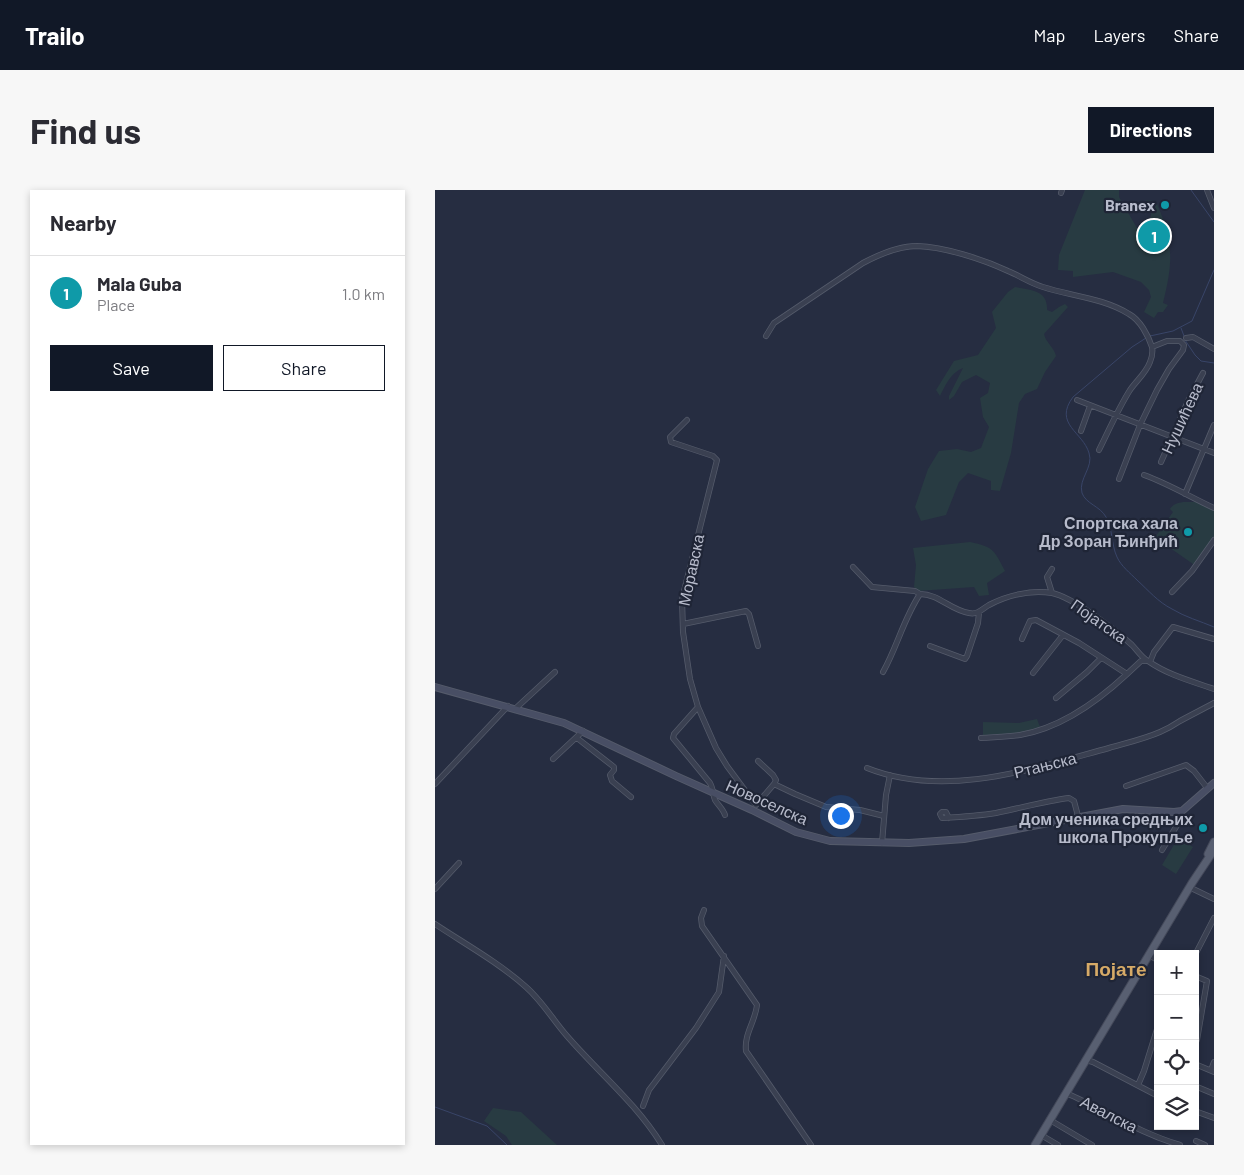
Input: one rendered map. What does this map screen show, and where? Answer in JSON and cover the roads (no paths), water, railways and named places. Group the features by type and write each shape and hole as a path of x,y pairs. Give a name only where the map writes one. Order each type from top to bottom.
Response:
{"main road":[{"path":"1207,859 1214,842"},
{"path":"1035,1145 1189,886 1214,850"}],"street":[{"path":"1207,190 1214,208"},
{"path":"766,336 774,323 863,263 903,247 917,246 943,250 986,262 1039,286 1065,294 1108,303 1134,317 1139,322 1151,344 1153,354 1149,364 1131,388 1115,415 1099,450"},
{"path":"1151,344 1167,341 1184,341 1193,338 1214,349"},
{"path":"1119,479 1140,425 1165,375 1183,350 1184,341"},
{"name":"Нушићева","path":"1161,462 1188,400 1203,373"},
{"path":"1077,400 1214,453"},
{"path":"1081,430 1091,406"},
{"name":"Моравска","path":"687,420 670,437 671,442 713,456 717,460 682,599 690,679 698,708 716,748 754,807"},
{"path":"1185,494 1214,425"},
{"path":"1144,475 1170,485 1214,508"},
{"path":"1172,592 1192,571 1214,540"},
{"path":"853,567 872,587 915,591 920,594 933,595 963,611 970,613 979,612 978,623 965,659 930,646"},
{"path":"1052,569 1047,578 1052,593"},
{"name":"Појатска","path":"979,612 989,605 1015,595 1027,592 1052,593 1081,607 1131,644 1148,662 1159,669 1214,689"},
{"path":"883,672 913,604 920,594"},
{"path":"683,624 746,611 749,614 758,646"},
{"path":"1022,639 1030,621 1034,620 1063,635 1127,674"},
{"path":"981,738 1020,735 1053,725 1091,704 1107,693 1141,662 1148,662 1167,633 1175,627 1214,639"},
{"path":"1033,673 1063,635"},
{"path":"1056,698 1101,658"},
{"path":"515,709 555,672"},
{"name":"Новоселска","path":"435,687 565,723 714,793 754,807 796,832 813,838 847,842 882,843 964,839 1123,809 1182,811"},
{"name":"Ртањска","path":"867,768 904,779 919,781 979,779 1042,767 1159,733 1214,703"},
{"path":"435,784 508,706"},
{"path":"698,708 674,734 673,738 709,783 714,793 714,798 725,815"},
{"path":"553,759 583,731"},
{"path":"577,738 614,767 610,774 611,779 631,797"},
{"path":"754,807 774,784 775,778 758,761"},
{"path":"1125,786 1186,765 1195,771 1208,789"},
{"path":"882,843 887,786 890,774"},
{"path":"1162,850 1179,822 1182,811 1214,782"},
{"path":"774,784 826,807 860,810 884,816"},
{"path":"949,818 983,815 1069,798 1074,801 1078,816"},
{"path":"435,890 459,863"},
{"path":"1189,886 1214,899"},
{"path":"704,910 701,918 702,926 757,1005 756,1016 745,1040 746,1050 811,1145"},
{"path":"1197,950 1213,921"},
{"path":"435,924 479,952 526,987 567,1037 626,1096 662,1145"},
{"path":"1148,955 1154,958"},
{"path":"643,1106 649,1090 696,1028 719,992 724,956"},
{"path":"1199,978 1207,981 1199,1028"},
{"path":"1138,1085 1154,1039"},
{"path":"1086,1060 1154,1094"},
{"path":"1199,1066 1212,1071 1214,1062"},
{"path":"1199,1088 1214,1094"},
{"name":"Авалска","path":"1066,1093 1133,1127 1180,1145"},
{"path":"1199,1112 1214,1118"},
{"path":"1050,1120 1092,1145"},
{"path":"1041,1135 1058,1145"},
{"path":"1196,1141 1205,1145"}],"waterway":[{"path":"1191,190 1214,222"},
{"path":"1150,336 1173,331 1192,321 1214,270"},
{"path":"1181,328 1184,336"},
{"path":"1146,338 1132,347 1073,397 1068,406 1066,414 1068,421 1086,446 1090,458 1082,483 1082,493 1106,517 1110,526 1115,552 1126,569 1153,596 1167,606 1214,627"},
{"path":"1185,340 1201,361 1214,363"},
{"path":"435,1107 487,1126 507,1145"}],"place":[{"name":"Branex","path":"1165,205"},
{"name":"Mala Guba","path":"1154,236"},
{"name":"Спортска хала Др Зоран Ђинђић","path":"1188,532"},
{"name":"Дом ученика средњих школа Прокупље","path":"1203,828"}],"district":[{"name":"Појате","path":"1116,969"}]}
